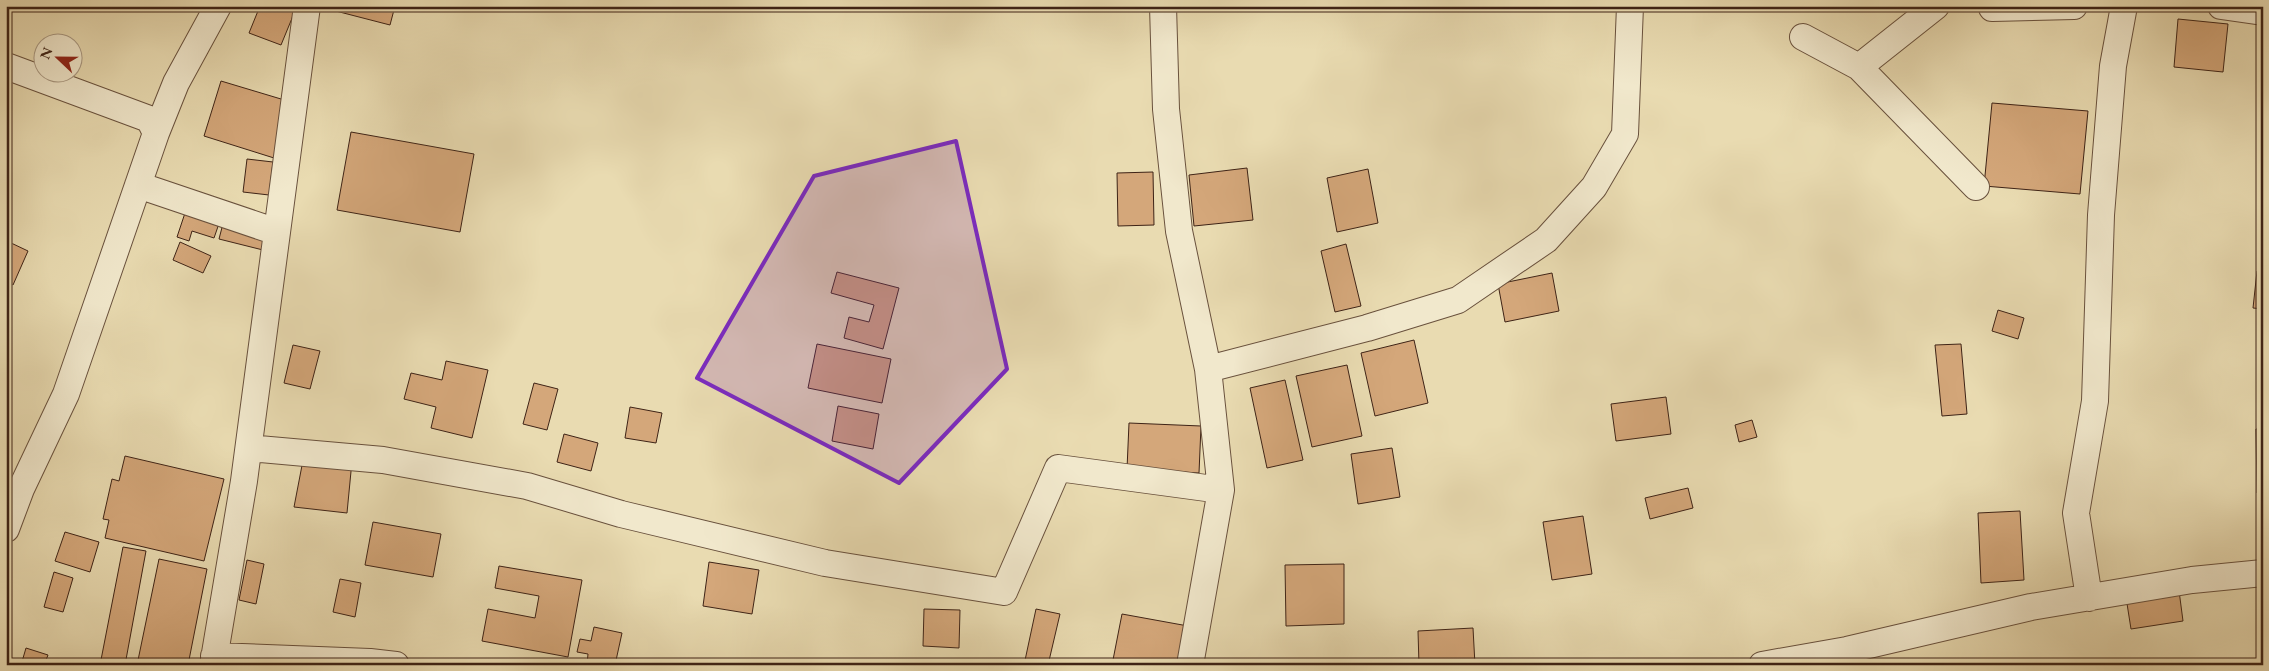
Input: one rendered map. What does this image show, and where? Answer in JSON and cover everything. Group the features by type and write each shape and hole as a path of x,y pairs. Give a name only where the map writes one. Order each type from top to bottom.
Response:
{"street":[{"path":"6,529 14,486 66,394 156,133 176,83 218,6"},
{"path":"307,6 249,448 214,660 370,662 396,665"},
{"path":"1163,6 1166,109 1179,231 1208,368 1221,490 1190,665"},
{"path":"1208,368 1368,328 1458,300 1546,240 1594,187 1625,134 1630,6"},
{"path":"1859,67 1936,6"},
{"path":"1992,8 2074,6"},
{"path":"2090,598 2076,513 2095,401 2101,216 2112,66 2124,6"},
{"path":"2221,6 2263,12"},
{"path":"1803,37 1859,67 1976,187"},
{"path":"6,66 149,119 156,133"},
{"path":"138,185 277,232"},
{"path":"249,448 383,460 527,486 621,514 825,564 1004,592 1058,468 1221,490"},
{"path":"1762,665 1847,650 2031,607 2192,580 2263,573"}],"highlighted area":[{"path":"956,141 1007,369 899,483 697,378 814,176"}],"building":[{"path":"260,6 283,6 295,11 281,45 249,33"},
{"path":"328,6 395,6 390,25 328,9"},
{"path":"2178,19 2228,24 2223,72 2174,67"},
{"path":"221,81 291,102 274,158 204,136"},
{"path":"1992,103 2088,111 2080,194 1984,186"},
{"path":"351,132 474,154 460,232 337,210"},
{"path":"247,159 273,162 269,195 243,192"},
{"path":"1247,168 1253,220 1194,226 1189,175"},
{"path":"1368,169 1378,223 1337,232 1327,178"},
{"path":"1153,172 1154,225 1118,226 1117,173"},
{"path":"189,201 223,212 214,238 192,231 189,241 177,237"},
{"path":"226,212 274,224 267,251 219,239"},
{"path":"9,242 28,251 13,285 6,281 6,249"},
{"path":"180,242 211,256 203,273 173,260"},
{"path":"1346,244 1361,306 1335,312 1321,251"},
{"path":"2257,271 2263,272 2263,309 2253,308"},
{"path":"837,272 899,288 883,349 844,338 849,317 869,322 874,305 831,293"},
{"path":"1552,273 1559,311 1505,322 1498,284"},
{"path":"1998,310 2024,318 2018,339 1992,331"},
{"path":"1414,340 1428,403 1375,416 1361,353"},
{"path":"817,344 891,359 882,403 808,388"},
{"path":"1961,344 1967,414 1942,416 1935,345"},
{"path":"293,345 320,351 310,389 284,383"},
{"path":"446,361 488,370 472,438 431,428 436,407 404,399 411,373 442,380"},
{"path":"1347,365 1362,436 1312,447 1296,376"},
{"path":"1285,380 1303,460 1267,468 1250,388"},
{"path":"534,383 558,389 547,430 523,424"},
{"path":"1666,397 1671,434 1616,441 1611,404"},
{"path":"838,406 879,414 873,449 832,441"},
{"path":"630,407 662,413 656,443 625,438"},
{"path":"1752,420 1757,437 1739,442 1735,425"},
{"path":"1129,423 1201,426 1199,473 1127,469"},
{"path":"2256,429 2263,429 2263,493 2257,493"},
{"path":"564,434 598,443 591,471 557,462"},
{"path":"1392,448 1400,497 1358,504 1351,454"},
{"path":"304,455 352,461 347,513 294,507"},
{"path":"125,456 224,479 204,561 105,538 109,520 103,519 112,479 119,481"},
{"path":"1688,488 1693,508 1650,519 1645,498"},
{"path":"2020,511 2024,580 1981,583 1978,513"},
{"path":"1583,516 1592,574 1552,580 1543,522"},
{"path":"373,522 441,534 433,577 365,565"},
{"path":"65,532 99,542 90,572 55,561"},
{"path":"123,547 146,551 125,665 100,665"},
{"path":"159,559 207,569 188,665 137,665"},
{"path":"247,560 264,564 256,604 239,600"},
{"path":"709,562 759,570 752,614 703,606"},
{"path":"1344,564 1344,624 1286,626 1285,565"},
{"path":"499,566 582,580 568,657 482,641 488,609 535,618 539,596 495,588"},
{"path":"54,572 73,578 63,612 44,607"},
{"path":"340,579 361,583 355,617 333,612"},
{"path":"2178,583 2183,621 2131,629 2125,591"},
{"path":"924,609 960,610 959,648 923,646"},
{"path":"1036,609 1060,614 1048,665 1024,665"},
{"path":"1122,614 1188,626 1181,665 1112,665"},
{"path":"594,627 622,633 615,665 587,664 588,654 577,652 580,639 591,641"},
{"path":"1473,628 1475,665 1419,665 1418,631"},
{"path":"26,648 48,655 44,665 21,665"}]}
